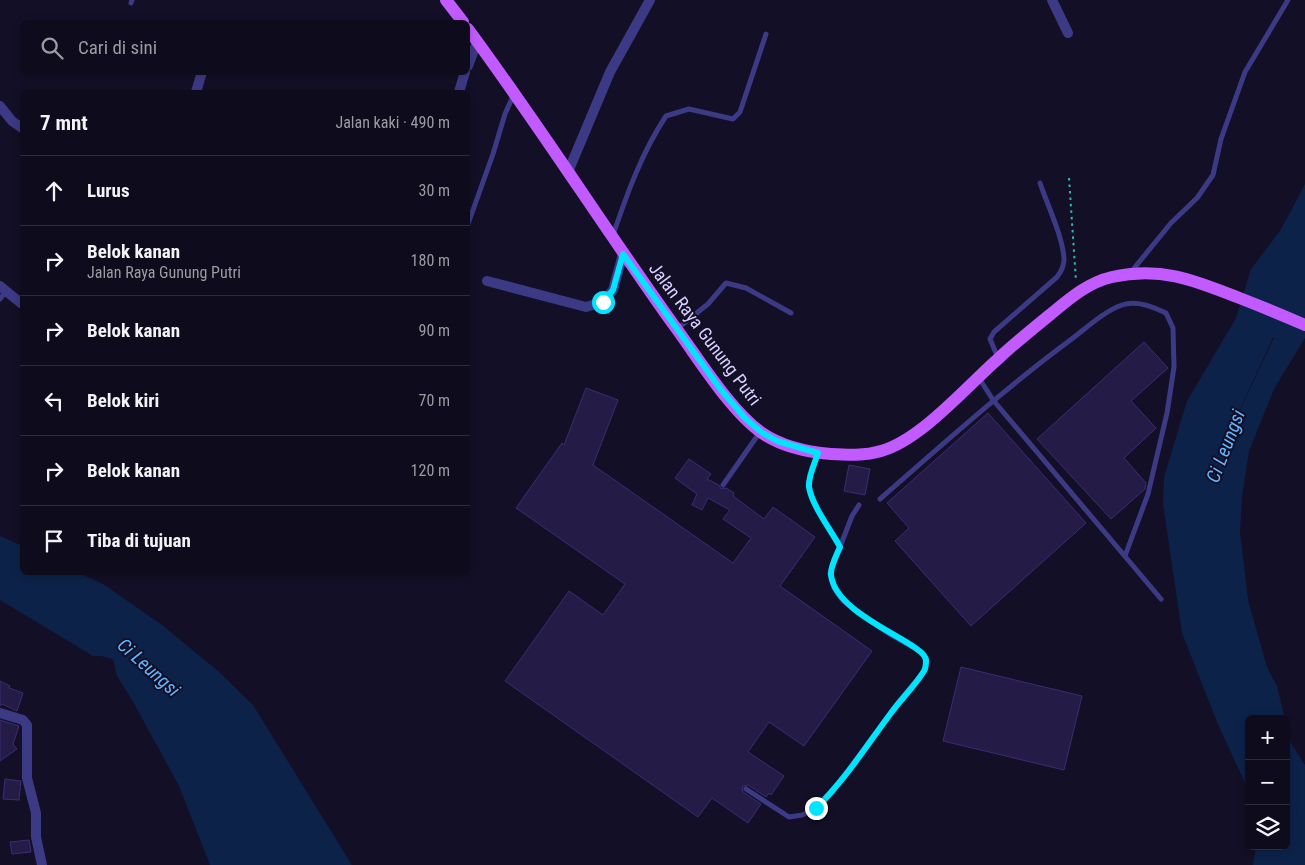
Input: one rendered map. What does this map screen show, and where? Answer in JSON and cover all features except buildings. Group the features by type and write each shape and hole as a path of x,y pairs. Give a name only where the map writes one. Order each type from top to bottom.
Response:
{"main road":[{"path":"446,0 461,20"},
{"name":"Jalan Raya Gunung Putri","path":"470,32 514,93 623,254 721,390 745,418 761,432 777,441 818,453 846,455 868,454 899,444 921,430 998,358 1077,292 1110,277 1158,273 1188,278 1305,325"}],"street":[{"path":"568,172 610,72 650,0"},
{"path":"1052,0 1068,33"},
{"path":"470,61 477,42"},
{"path":"197,90 201,75"},
{"path":"460,90 465,75"},
{"path":"0,106 12,121 20,127"},
{"path":"487,281 586,307 603,302 613,290 623,254"},
{"path":"2,292 20,303"},
{"path":"0,713 23,720 27,725 28,778 36,814 36,837 42,865"}],"lane":[{"path":"1129,274 1171,223 1197,198 1214,175 1220,139 1245,72 1288,0"},
{"path":"612,237 629,189 657,129 666,116 689,109 733,119 737,117 766,34"},
{"path":"470,218 505,114 514,93"},
{"path":"998,358 990,339 994,332 1057,277 1063,265 1064,258 1059,237 1040,183"},
{"path":"677,329 708,304 726,283 746,288 791,314"},
{"path":"880,499 994,400 1048,356 1110,311 1123,304 1140,304 1154,307 1166,313 1173,328 1174,367 1167,414 1148,494 1125,556"},
{"path":"978,377 994,400 1161,599"},
{"path":"723,485 761,432"},
{"path":"818,453 809,486 813,499 840,547"},
{"path":"746,789 789,817 802,815 816,808 830,794 900,700 925,670 926,658 922,652 891,635 843,601 834,588 830,573 852,516 859,505"}],"path":[{"path":"1069,178 1077,292"}],"water":[{"path":"1305,184 1305,338 1274,389 1249,451 1242,497 1240,532 1248,600 1267,667 1277,686 1284,715 1245,715 1245,784 1217,722 1182,633 1163,504 1164,477 1187,401 1236,318 1251,269 1280,231","holes":["1303,276 1217,459 1288,305"]},
{"path":"0,536 20,545 20,575 83,575 103,584 162,625 217,670 253,705 352,865 210,865 179,786 117,676 113,659 93,656 0,600"},
{"path":"1290,739 1305,765 1305,865 1253,865 1255,850 1290,850"}],"waterway":[{"name":"Ci Leungsi","path":"1276,328 1305,270"},
{"name":"Ci Leungsi","path":"1206,500 1210,475 1233,421"},
{"name":"Ci Leungsi","path":"1286,805 1292,841 1286,865"}],"route":[{"path":"603,302 613,290 623,254 721,390 745,418 761,432 777,441 818,453 809,486 813,499 840,547 830,573 834,588 843,601 891,635 922,652 926,658 925,670 900,700 830,794 816,808"}]}
